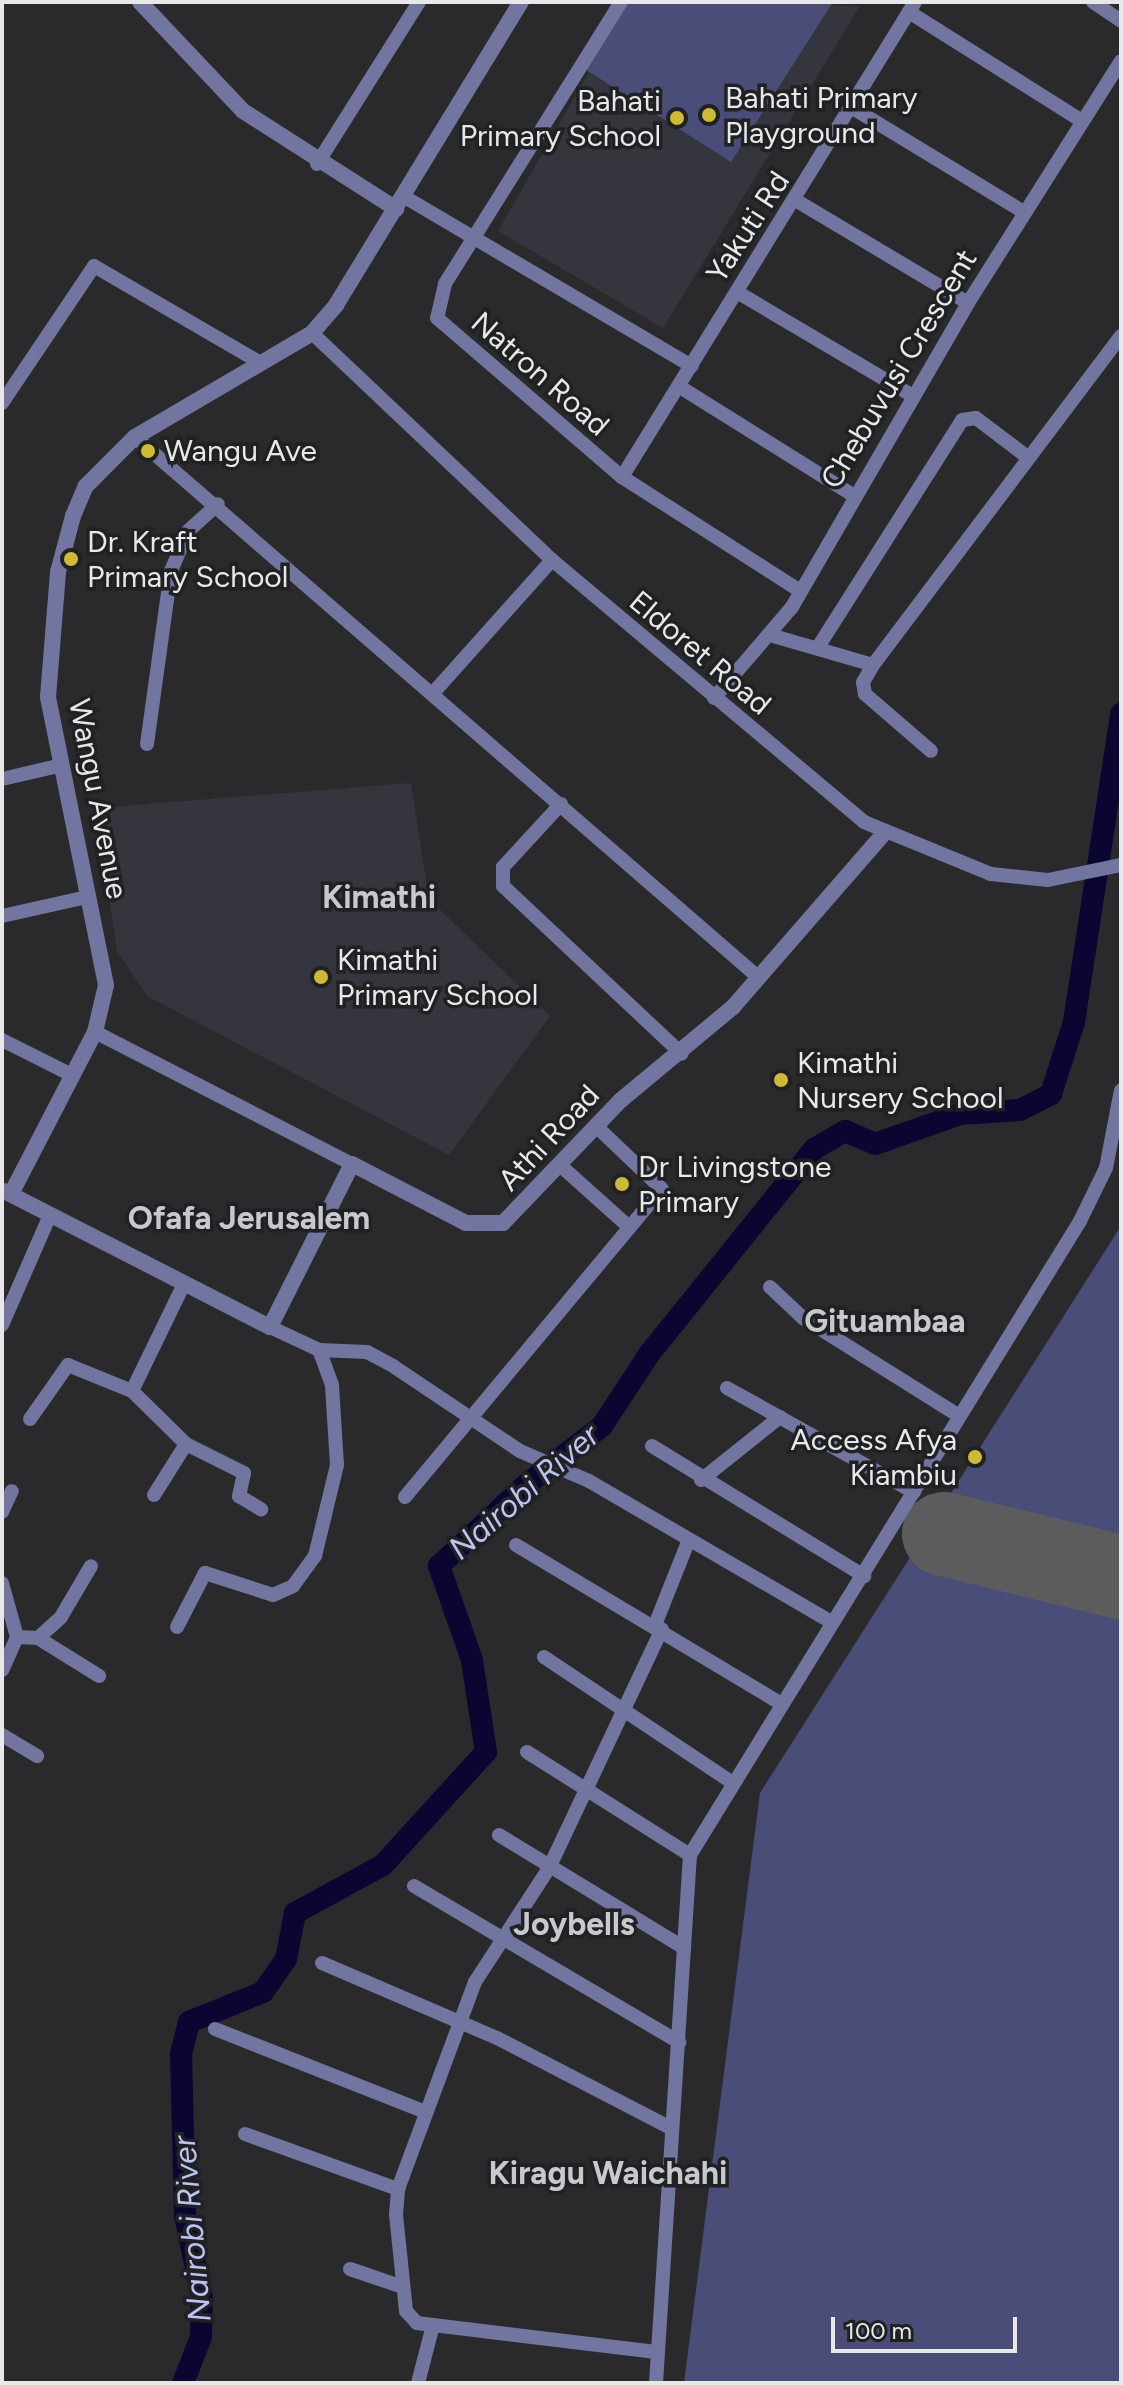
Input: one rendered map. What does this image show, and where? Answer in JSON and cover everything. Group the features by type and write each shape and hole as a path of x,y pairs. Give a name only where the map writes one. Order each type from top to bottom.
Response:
{"street":[{"path":"140,2 243,111 317,164 478,237 692,366"},
{"path":"317,164 419,2"},
{"name":"Wangu Avenue","path":"6,1192 95,1032 106,985 58,766 48,697 64,544 86,486 135,437 257,361 312,333 399,202 521,2"},
{"name":"Natron Road","path":"621,2 478,237 445,284 437,318 622,477 799,590"},
{"path":"1093,2 1121,21"},
{"path":"912,7 1082,121"},
{"name":"Yakuti Rd","path":"622,477 797,201 912,7"},
{"name":"Chebuvusi Crescent","path":"714,698 770,635 799,590 968,303 1121,61"},
{"path":"851,107 1024,212"},
{"path":"797,201 968,303"},
{"path":"2,403 94,266 257,361"},
{"path":"737,292 913,396"},
{"name":"Eldoret Road","path":"312,333 552,560 714,698 884,833 991,874 1048,880 1118,866"},
{"path":"931,751 865,694 863,682 1026,456 1121,336"},
{"path":"680,387 853,495"},
{"path":"820,644 962,420 976,418 1026,456"},
{"path":"135,437 218,504 759,978"},
{"path":"147,744 171,571 188,531 218,504"},
{"path":"434,692 552,560"},
{"path":"770,635 820,644 873,665"},
{"path":"2,779 58,766"},
{"path":"561,804 503,867 503,886 682,1054"},
{"name":"Athi Road","path":"95,1032 484,1228 519,1213 597,1127 682,1054 759,978 884,833"},
{"path":"2,916 87,897"},
{"path":"2,1040 72,1075"},
{"path":"656,2383 669,2127 679,2042 690,1855 1080,1221 1106,1168 1121,1090"},
{"path":"405,1497 439,1463 470,1413 661,1186 597,1127"},
{"path":"270,1327 352,1164"},
{"path":"561,1166 629,1227"},
{"path":"6,1192 183,1286 319,1350 367,1352 470,1413 520,1451 589,1481 688,1542 831,1622"},
{"path":"2,1325 50,1215"},
{"path":"132,1391 183,1286"},
{"path":"770,1287 803,1318 959,1416"},
{"path":"177,1627 205,1573 273,1595 311,1564 337,1465 332,1385 319,1350"},
{"path":"30,1419 68,1365 132,1391 186,1444 244,1473 239,1496 261,1509"},
{"path":"727,1388 914,1492"},
{"path":"701,1480 780,1417"},
{"path":"154,1495 186,1444"},
{"path":"652,1446 701,1480 864,1576"},
{"path":"2,1512 12,1491"},
{"path":"656,2352 433,2325 410,2318 403,2287 398,2189 459,2024 503,1934 549,1868 659,1627 688,1542"},
{"path":"516,1545 659,1627 782,1704"},
{"path":"38,1638 61,1617 91,1566"},
{"path":"2,1583 17,1637 2,1670"},
{"path":"17,1637 38,1638 99,1676"},
{"path":"544,1657 622,1706 733,1783"},
{"path":"2,1735 37,1756"},
{"path":"527,1752 690,1855"},
{"path":"499,1835 684,1948"},
{"path":"414,1886 503,1934 679,2042"},
{"path":"322,1963 459,2024 669,2127"},
{"path":"215,2029 426,2112"},
{"path":"245,2134 398,2189"},
{"path":"350,2269 403,2287"},
{"path":"418,2383 433,2325"}],"shaded area":[{"name":"Bahati Primary Playground","path":"624,2 833,2 731,162 583,68"},
{"name":"Bahati Primary School","path":"629,2 860,6 663,328 498,231"},
{"name":"Kimathi Primary School","path":"411,783 429,899 550,1016 449,1155 147,996 117,951 96,808"},
{"path":"1121,1226 1121,2383 684,2383 760,1793"}],"waterway":[{"name":"Nairobi River","path":"183,2383 201,2337 202,2298 185,2215 181,2054 189,2022 263,1992 286,1959 295,1913 383,1865 486,1752 472,1660 439,1566 527,1484 602,1426 650,1353 814,1149 845,1131 875,1144 960,1114 1020,1110 1051,1094 1074,1022 1121,714"}],"runway":[{"path":"944,1534 1121,1577"}],"place":[{"name":"Bahati Primary Playground","path":"709,115"},
{"name":"Bahati Primary School","path":"677,118"},
{"name":"Wangu Ave","path":"148,451"},
{"name":"Dr. Kraft Primary School","path":"71,559"},
{"name":"Kimathi Primary School","path":"321,977"},
{"name":"Kimathi Nursery School","path":"781,1080"},
{"name":"Dr Livingstone Primary","path":"622,1184"},
{"name":"Access Afya Kiambiu","path":"975,1457"}],"district":[{"name":"Kimathi","path":"379,897"},
{"name":"Ofafa Jerusalem","path":"249,1218"},
{"name":"Gituambaa","path":"885,1321"},
{"name":"Joybells","path":"574,1924"},
{"name":"Kiragu Waichahi","path":"608,2173"}]}
